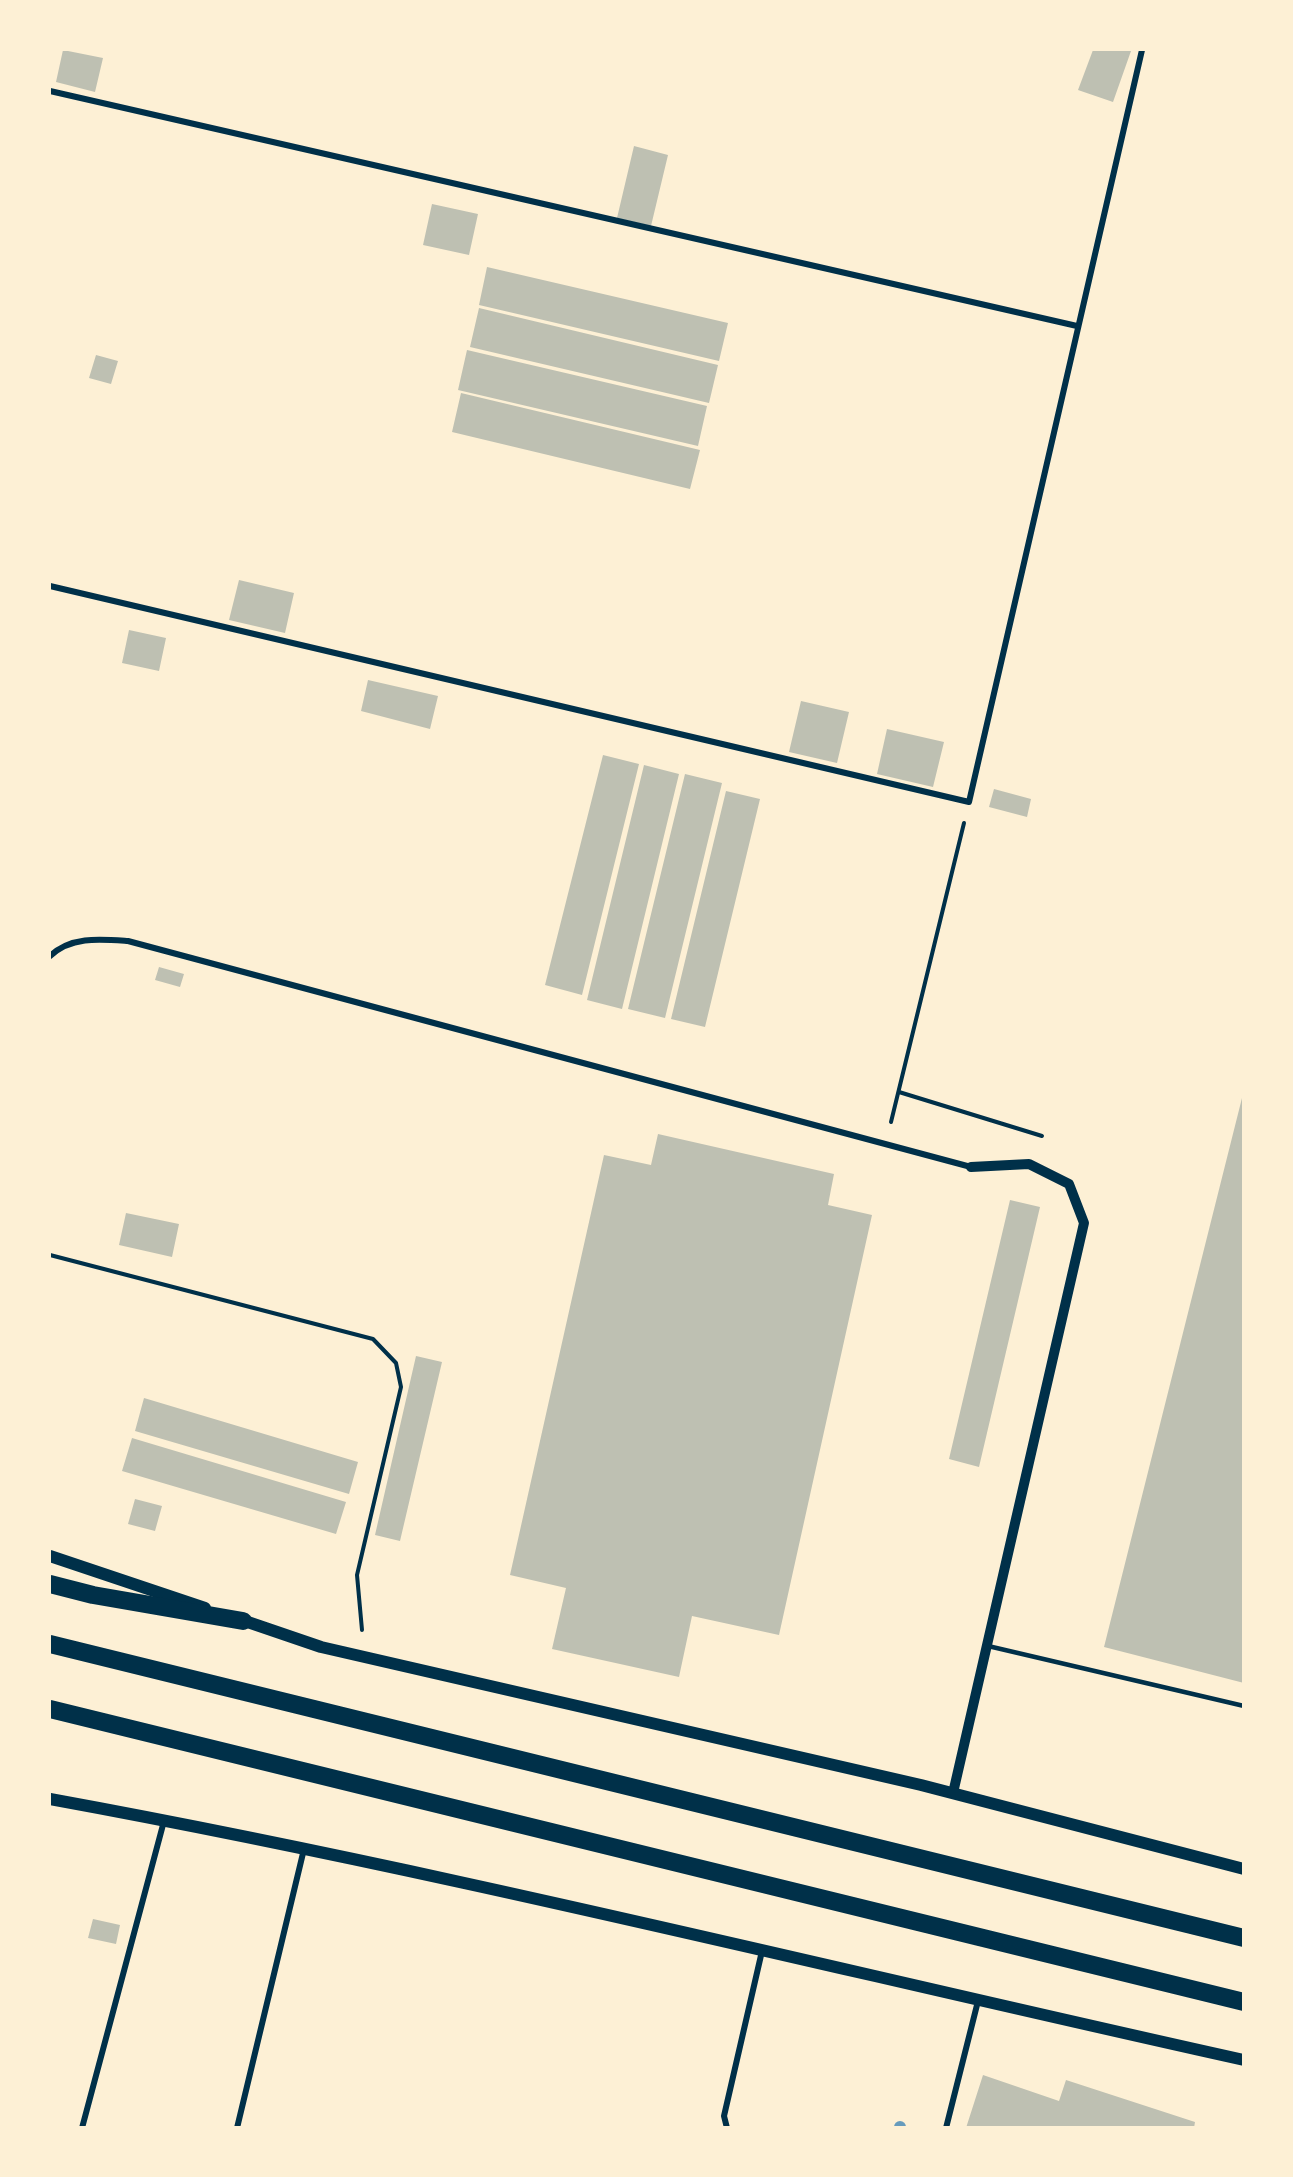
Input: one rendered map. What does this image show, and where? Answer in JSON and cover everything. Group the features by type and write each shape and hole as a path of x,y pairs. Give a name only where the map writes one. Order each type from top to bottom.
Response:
{"highway":[{"path":"50,1584 93,1595 243,1620"},
{"path":"50,1644 1244,1938"},
{"path":"50,1709 1244,2002"}],"main road":[{"path":"50,1556 321,1647 952,1793 1244,1869"},
{"path":"50,1799 455,1880 1244,2060"}],"street":[{"path":"50,586 969,802 1142,50"},
{"path":"50,91 1077,326"},
{"path":"50,956 59,948 89,939 128,941 971,1167 1029,1164 1069,1184 1084,1223 952,1793"},
{"path":"82,2127 164,1820"},
{"path":"237,2127 304,1849"},
{"path":"727,2127 724,2116 762,1950"},
{"path":"946,2127 978,2001"}],"lane":[{"path":"985,1646 1244,1706"}],"path":[{"path":"886,1144 969,802"},
{"path":"899,1092 1042,1136"},
{"path":"50,1255 373,1339 396,1363 401,1387 357,1575 358,1604 366,1657"}],"building":[{"path":"63,50 103,58 95,92 56,82"},
{"path":"1093,50 1131,51 1113,102 1078,90"},
{"path":"634,146 668,155 651,226 617,218"},
{"path":"432,204 478,214 469,255 423,245"},
{"path":"487,267 728,323 719,361 479,305"},
{"path":"479,308 718,365 709,403 470,347"},
{"path":"467,350 707,406 698,446 458,390"},
{"path":"96,355 118,361 111,384 89,378"},
{"path":"461,393 700,450 690,489 452,432"},
{"path":"239,580 294,593 285,633 229,620"},
{"path":"129,630 166,638 159,671 122,663"},
{"path":"368,680 438,696 430,729 361,711"},
{"path":"801,701 849,712 837,763 789,752"},
{"path":"887,729 944,742 933,787 877,774"},
{"path":"603,755 639,764 582,995 545,985"},
{"path":"644,765 679,774 622,1009 587,1000"},
{"path":"685,774 722,783 665,1018 628,1009"},
{"path":"994,789 1031,799 1027,817 989,807"},
{"path":"726,791 760,799 705,1027 671,1019"},
{"path":"159,967 184,974 180,987 155,980"},
{"path":"1244,1094 1244,1683 1104,1647"},
{"path":"658,1134 834,1174 828,1205 872,1215 779,1635 692,1616 679,1677 552,1649 566,1588 510,1575 604,1155 651,1165"},
{"path":"1010,1200 1040,1207 979,1467 949,1459"},
{"path":"126,1213 179,1224 172,1257 119,1245"},
{"path":"416,1356 442,1362 400,1541 375,1535"},
{"path":"144,1398 358,1462 349,1494 135,1431"},
{"path":"132,1438 346,1502 336,1534 122,1471"},
{"path":"135,1499 162,1506 155,1531 128,1524"},
{"path":"93,1919 120,1925 116,1944 88,1938"},
{"path":"983,2075 1059,2101 1066,2080 1195,2122 1194,2128 966,2128"}]}
